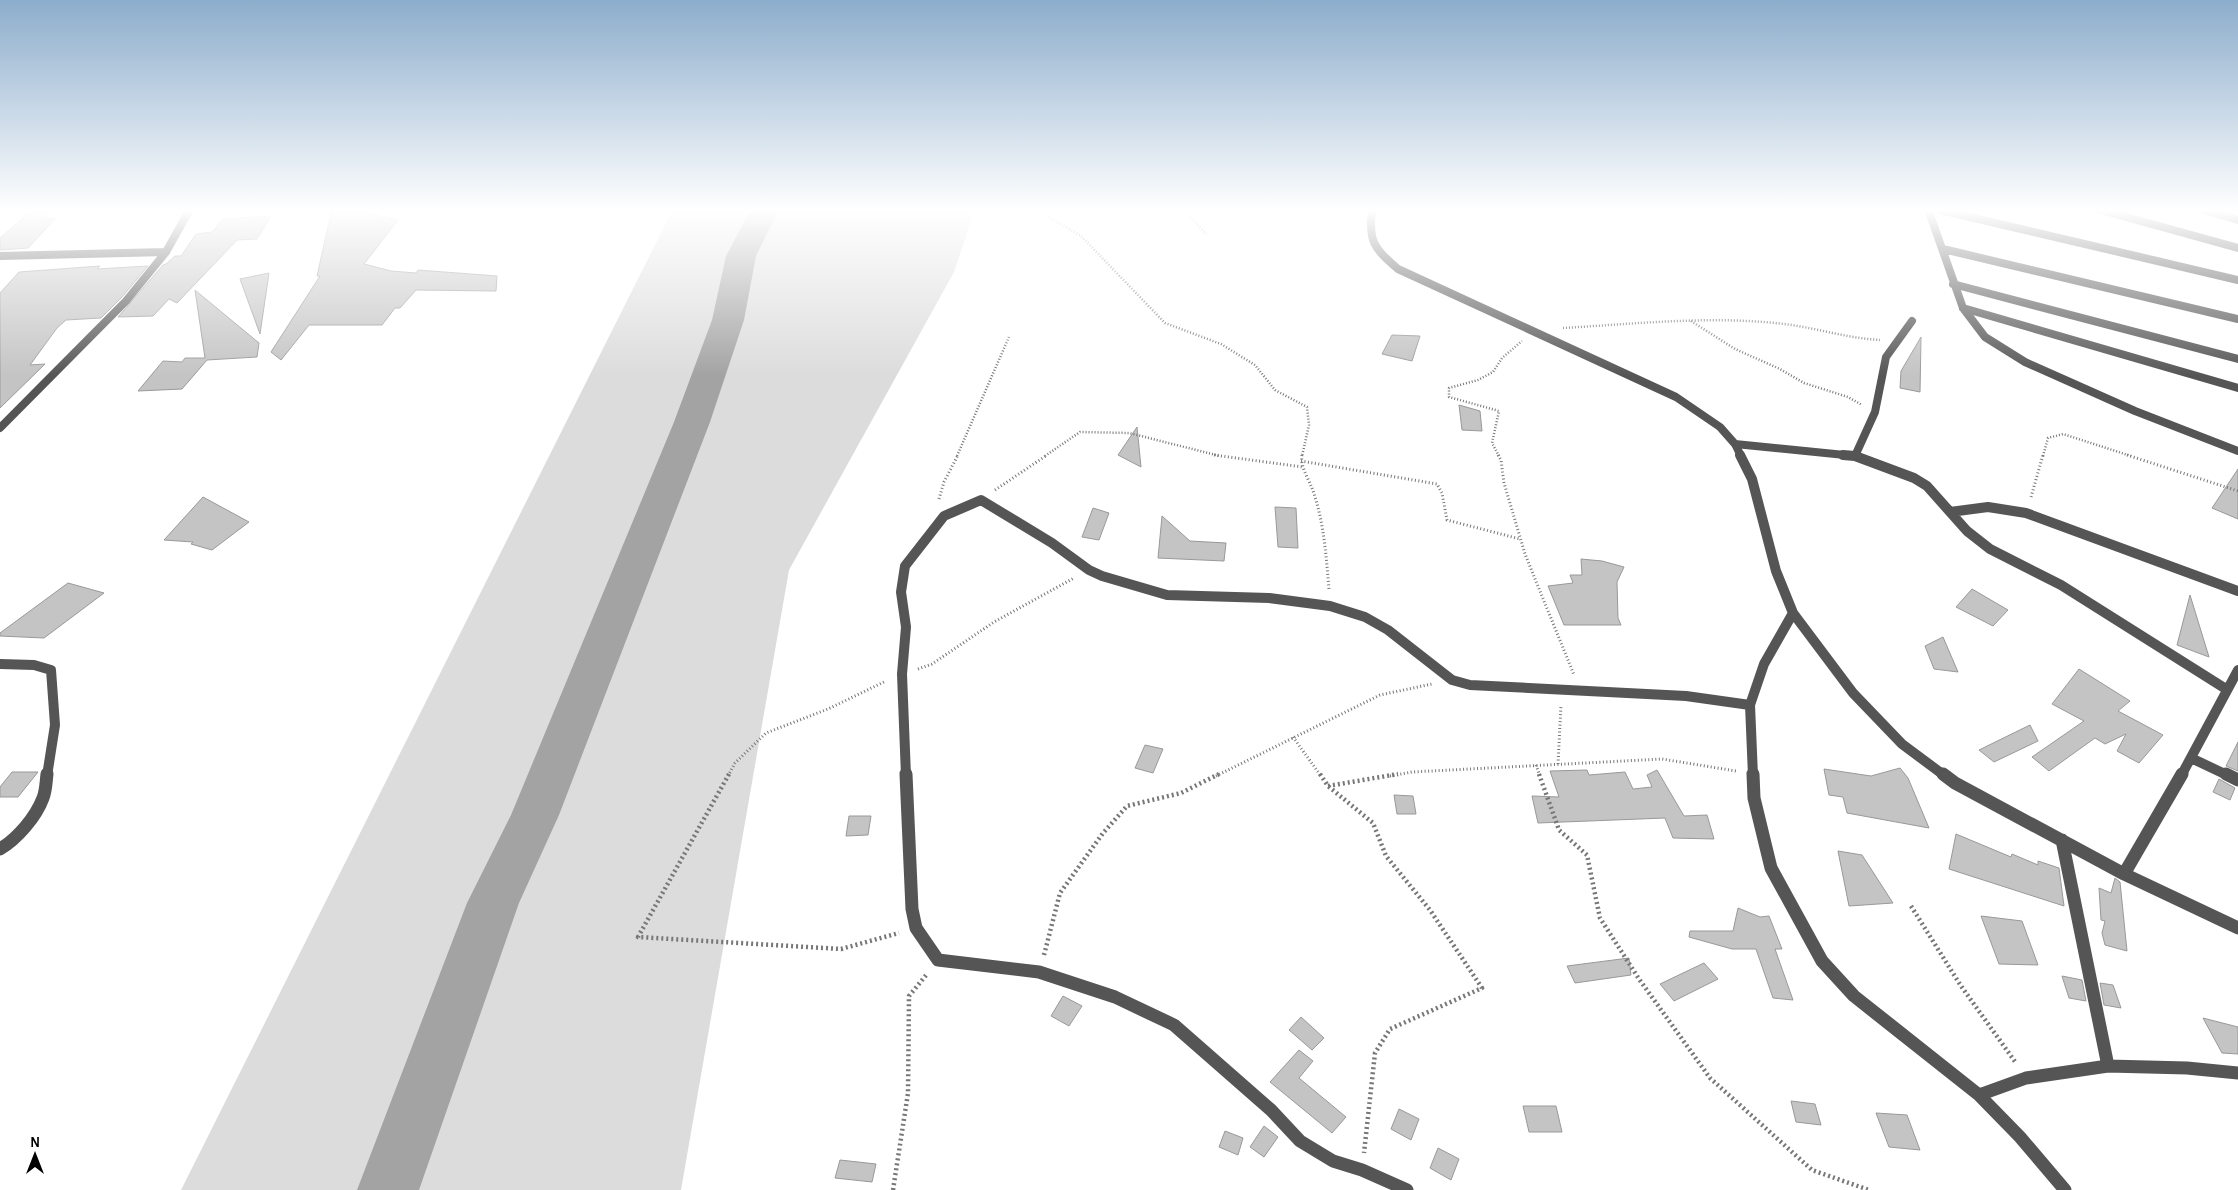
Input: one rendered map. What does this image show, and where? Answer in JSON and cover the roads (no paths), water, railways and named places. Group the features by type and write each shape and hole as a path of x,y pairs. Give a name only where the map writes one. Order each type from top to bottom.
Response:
{"street":[{"path":"0,428 126,301 156,265"},
{"path":"1393,265 1398,269 1676,397 1720,427 1735,444 1752,479 1776,571 1793,613 1853,693 1902,744 1955,783 2124,874 2238,928"},
{"path":"1948,265 1953,284 1963,308 1985,337 2025,362 2135,411 2238,451"},
{"path":"2009,265 2238,319"},
{"path":"2171,265 2238,280"},
{"path":"1953,284 2238,359"},
{"path":"1963,308 2238,388"},
{"path":"1855,456 1875,412 1886,356 1912,321"},
{"path":"1735,444 1855,456 1914,478 1927,486 1967,531 1990,549 2061,585 2226,689"},
{"path":"1408,1190 1362,1170 1333,1161 1300,1141 1271,1110 1174,1025 1116,997 1039,972 938,960 916,928 912,908 902,674 906,627 901,592 905,566 944,516 981,500 1052,542 1089,570 1102,576 1167,595 1270,598 1330,606 1365,617 1388,630 1452,680 1470,685 1686,696 1750,705"},
{"path":"1950,512 1988,507 2026,513 2238,591"},
{"path":"1793,613 1764,664 1750,705 1754,798 1771,868 1822,961 1854,996 1979,1095 2020,1137 2065,1190"},
{"path":"0,664 34,665 51,670 55,725 44,798 32,818 7,845 0,849"},
{"path":"2124,874 2191,758 2226,689 2238,670"},
{"path":"2191,758 2238,780"},
{"path":"2062,840 2108,1066"},
{"path":"1979,1095 2026,1078 2108,1066 2187,1068 2238,1073"}],"waterway":[{"path":"388,1190 493,903 535,815 692,422 728,320 739,265"}]}
